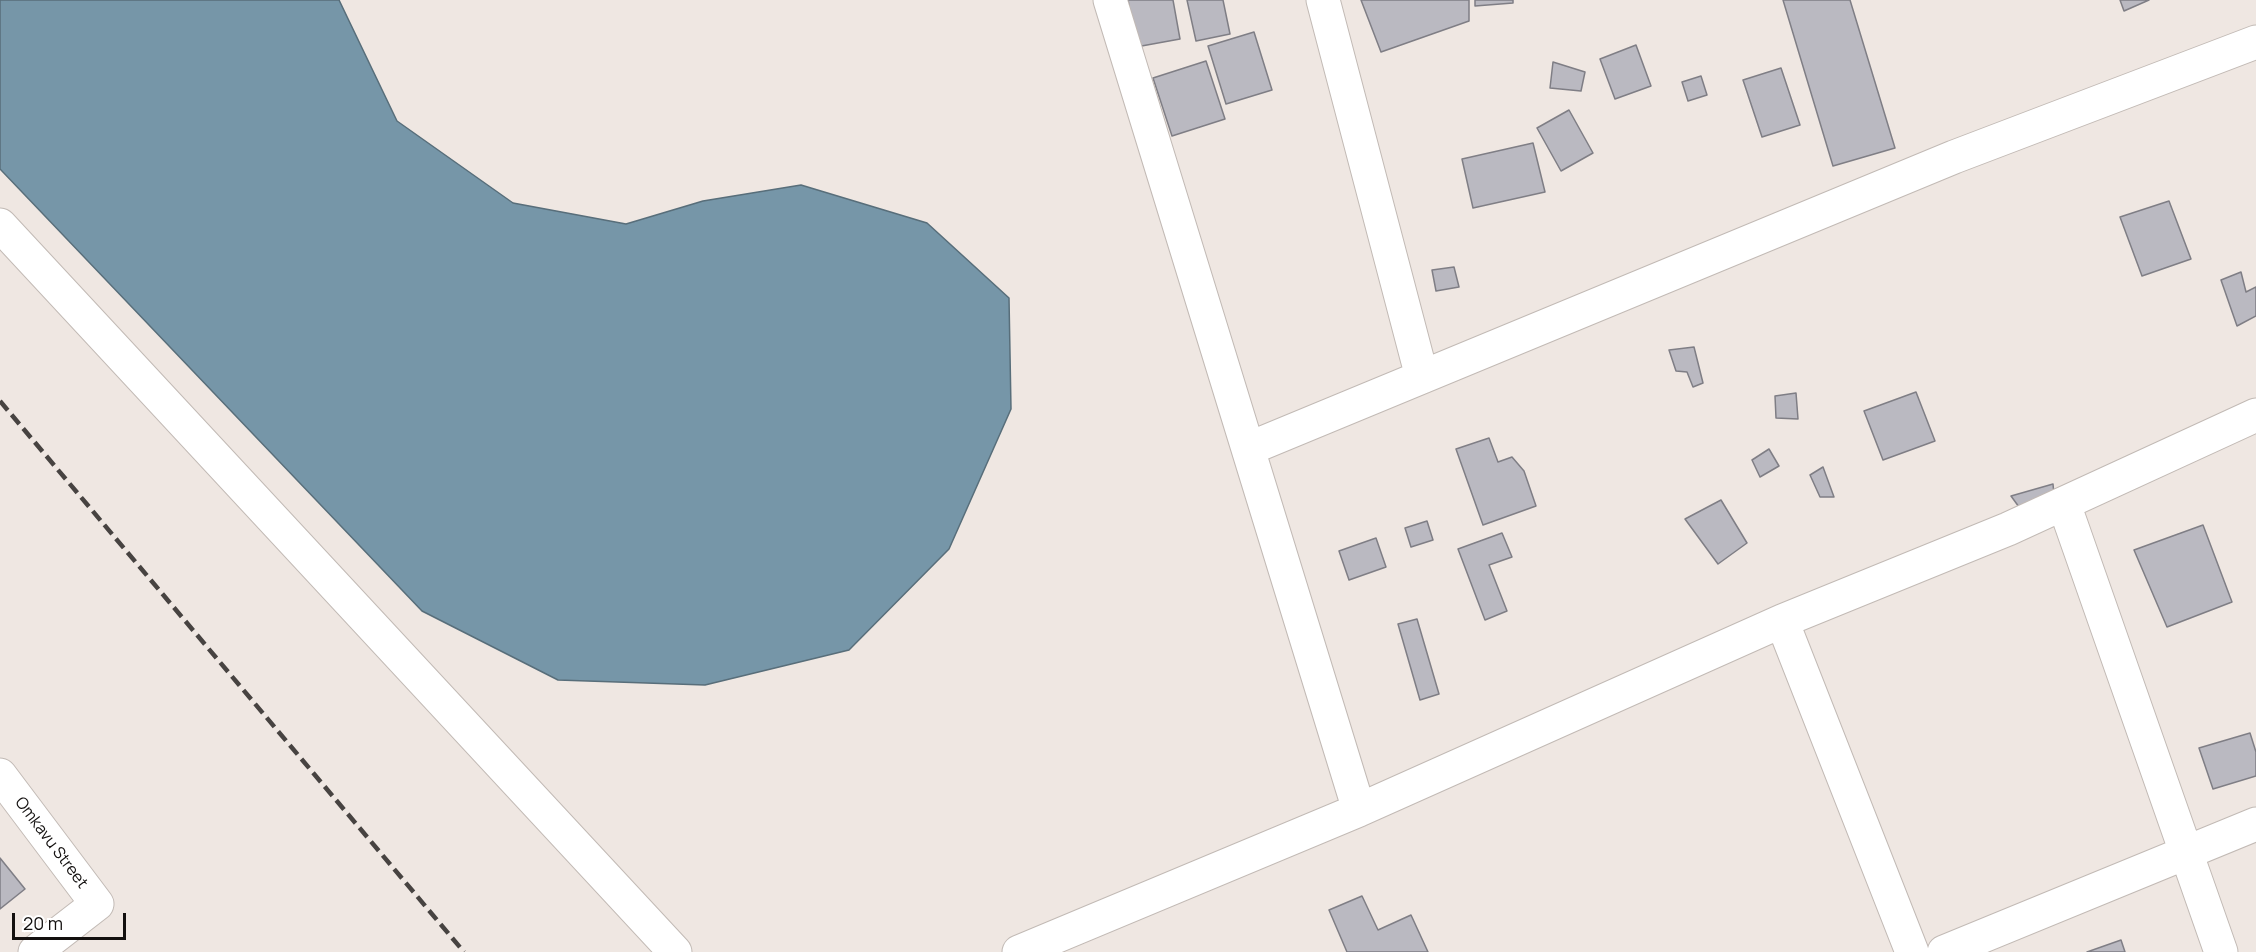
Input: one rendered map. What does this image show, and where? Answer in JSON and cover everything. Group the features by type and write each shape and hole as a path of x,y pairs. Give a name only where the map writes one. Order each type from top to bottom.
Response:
{"street":[{"path":"1110,0 1359,810"},
{"path":"1323,0 1422,377"},
{"path":"1248,449 1954,157 2256,42"},
{"path":"0,225 675,952"},
{"path":"1019,952 1359,810 1782,621 2007,529 2256,415"},
{"path":"2064,504 2222,952"},
{"path":"1782,621 1912,952"},
{"name":"Omkavu Street","path":"0,776 98,904 35,952"},
{"path":"1944,952 2256,824"}],"water":[{"path":"0,0 339,0 397,121 513,203 626,224 703,201 801,185 927,223 1009,298 1011,409 949,549 849,650 705,685 558,680 422,611 0,169"}],"building":[{"path":"1128,0 1173,0 1180,39 1136,47"},
{"path":"1187,0 1223,0 1230,34 1196,41"},
{"path":"1361,0 1469,0 1469,21 1381,52"},
{"path":"1475,0 1513,0 1513,3 1475,6"},
{"path":"1783,0 1850,0 1895,148 1833,166"},
{"path":"2120,0 2149,0 2124,11"},
{"path":"1254,32 1272,90 1226,104 1208,46"},
{"path":"1636,45 1651,86 1615,99 1600,59"},
{"path":"1206,61 1225,119 1172,136 1153,78"},
{"path":"1553,62 1585,72 1581,91 1550,88"},
{"path":"1781,68 1800,125 1762,137 1743,80"},
{"path":"1701,76 1707,95 1688,101 1682,82"},
{"path":"1569,110 1593,153 1561,171 1537,128"},
{"path":"1533,143 1545,192 1473,208 1462,159"},
{"path":"2169,201 2191,259 2142,276 2120,217"},
{"path":"1454,267 1459,287 1436,291 1432,270"},
{"path":"2241,272 2246,292 2256,287 2256,316 2237,326 2221,280"},
{"path":"1694,347 1703,383 1693,387 1687,372 1676,371 1669,350"},
{"path":"1916,392 1935,441 1883,460 1864,411"},
{"path":"1796,393 1798,419 1776,418 1775,396"},
{"path":"1489,438 1498,462 1512,457 1524,471 1536,506 1483,525 1456,449"},
{"path":"1769,449 1779,466 1760,477 1752,460"},
{"path":"1823,467 1834,497 1820,497 1810,475"},
{"path":"2053,484 2054,495 2019,507 2011,496"},
{"path":"1721,500 1747,543 1718,564 1685,519"},
{"path":"1427,521 1433,540 1411,547 1405,528"},
{"path":"2203,525 2232,602 2167,627 2134,550"},
{"path":"1502,533 1512,557 1489,565 1507,611 1485,620 1458,549"},
{"path":"1376,538 1386,567 1349,580 1339,551"},
{"path":"1417,619 1439,694 1420,700 1398,624"},
{"path":"2250,733 2256,752 2256,776 2213,789 2199,748"},
{"path":"0,858 25,889 0,909"},
{"path":"1362,896 1378,930 1411,915 1428,952 1347,952 1329,910"},
{"path":"2121,940 2125,952 2087,952"}],"railway":[{"path":"0,401 464,952"}]}
